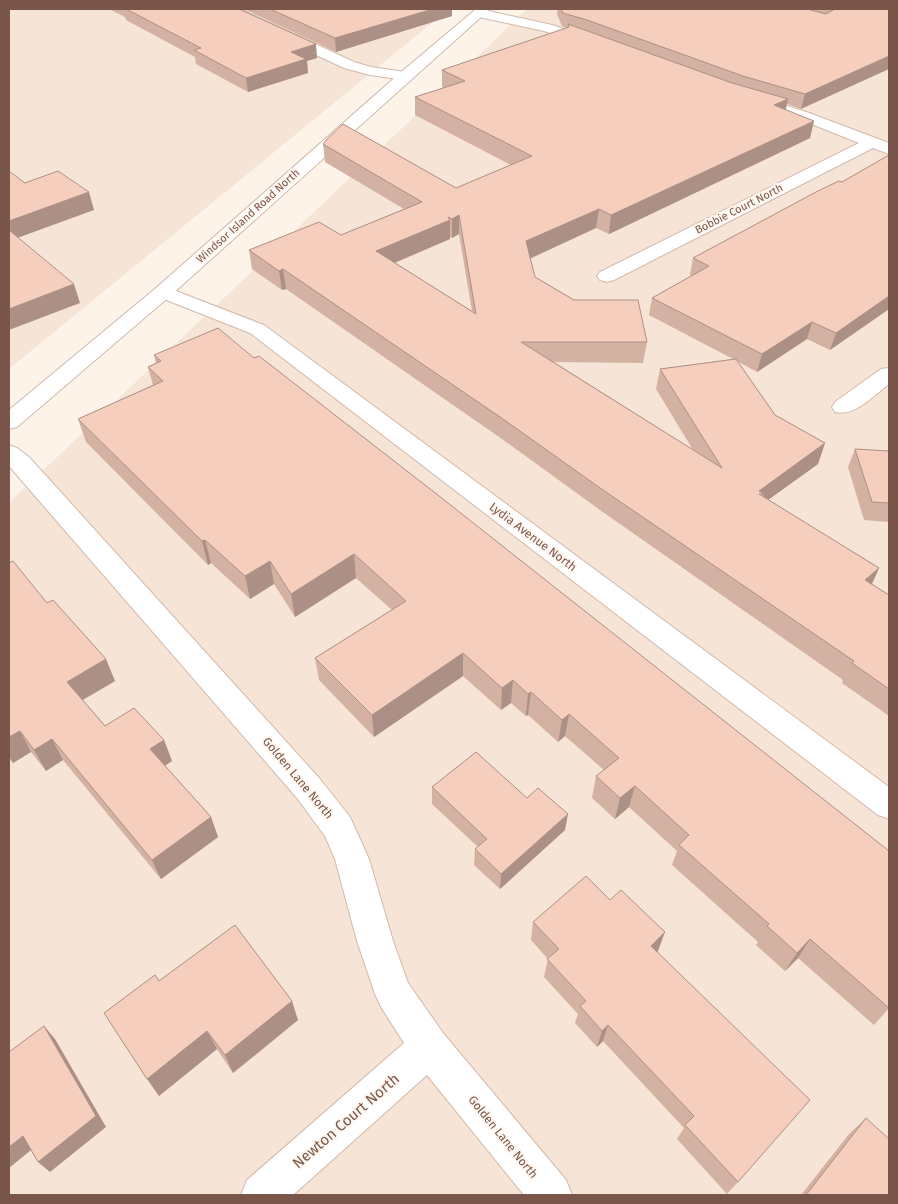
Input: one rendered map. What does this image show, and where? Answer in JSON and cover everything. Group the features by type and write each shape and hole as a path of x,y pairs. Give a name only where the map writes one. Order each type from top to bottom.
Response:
{"street":[{"path":"230,9 349,65 370,72 405,76"},
{"path":"482,11 547,28 608,48"},
{"name":"Windsor Island Road North","path":"9,422 163,292 405,76 482,11"},
{"path":"734,95 804,116 889,150"},
{"name":"Bobbie Court North","path":"607,276 871,142"},
{"name":"Lydia Avenue North","path":"163,292 257,329 889,805"},
{"path":"843,407 889,374"},
{"name":"Golden Lane North","path":"9,453 27,470 308,788 338,827 352,859 375,941 394,994 430,1048 551,1195"},
{"name":"Newton Court North","path":"262,1195 430,1048"}],"shaded area":[{"path":"9,9 449,9 9,369"},
{"path":"527,9 889,9 889,1195 9,1195 9,503"}],"building":[{"path":"126,9 239,9 316,44 291,52 306,59 246,78 194,50 201,48"},
{"path":"270,9 433,9 335,38"},
{"path":"561,9 807,9 826,14 835,9 889,9 889,56 805,94 743,76 563,13"},
{"path":"568,24 732,83 788,99 774,105 814,121 611,215 599,209 526,241 535,277 574,300 638,300 647,342 521,342 722,468 660,369 736,359 775,415 825,443 759,491 764,494 759,494 879,568 865,580 889,595 889,689 852,663 854,661 603,490 503,419 283,269 279,271 249,250 319,222 341,235 422,202 323,144 343,124 456,188 532,156 415,97 465,81 442,70 569,27","holes":["459,215 476,314 376,251 450,220 448,217 452,219"]},
{"path":"889,155 889,296 836,333 812,322 762,354 652,298 709,266 693,258 816,192 839,181 842,182"},
{"path":"9,171 25,183 58,171 89,192 9,221"},
{"path":"9,230 74,284 9,309"},
{"path":"218,328 254,358 259,356 434,492 889,851 889,1008 810,939 797,953 767,926 769,924 679,845 689,835 635,786 620,798 596,776 619,758 569,714 562,720 531,692 528,694 513,680 502,688 463,653 372,715 315,658 406,601 354,554 291,594 270,561 245,576 205,540 202,541 78,419 163,381 148,367 161,361 154,355"},
{"path":"855,449 889,451 889,503 872,502"},
{"path":"13,561 47,603 53,600 106,659 67,682 105,726 134,708 164,740 150,749 211,817 152,860 52,739 34,750 20,731 9,737 9,563"},
{"path":"476,752 527,798 538,788 568,814 501,874 475,849 487,839 432,787"},
{"path":"586,876 610,900 621,890 665,932 651,946 810,1100 738,1182 685,1125 694,1116 608,1025 602,1031 580,1006 586,1001 547,959 559,949 533,922"},
{"path":"235,925 292,1001 225,1055 207,1031 147,1079 104,1013 155,975 159,981"},
{"path":"44,1026 96,1116 38,1162 23,1136 9,1147 9,1052"},
{"path":"866,1118 889,1139 889,1195 806,1195"}]}
